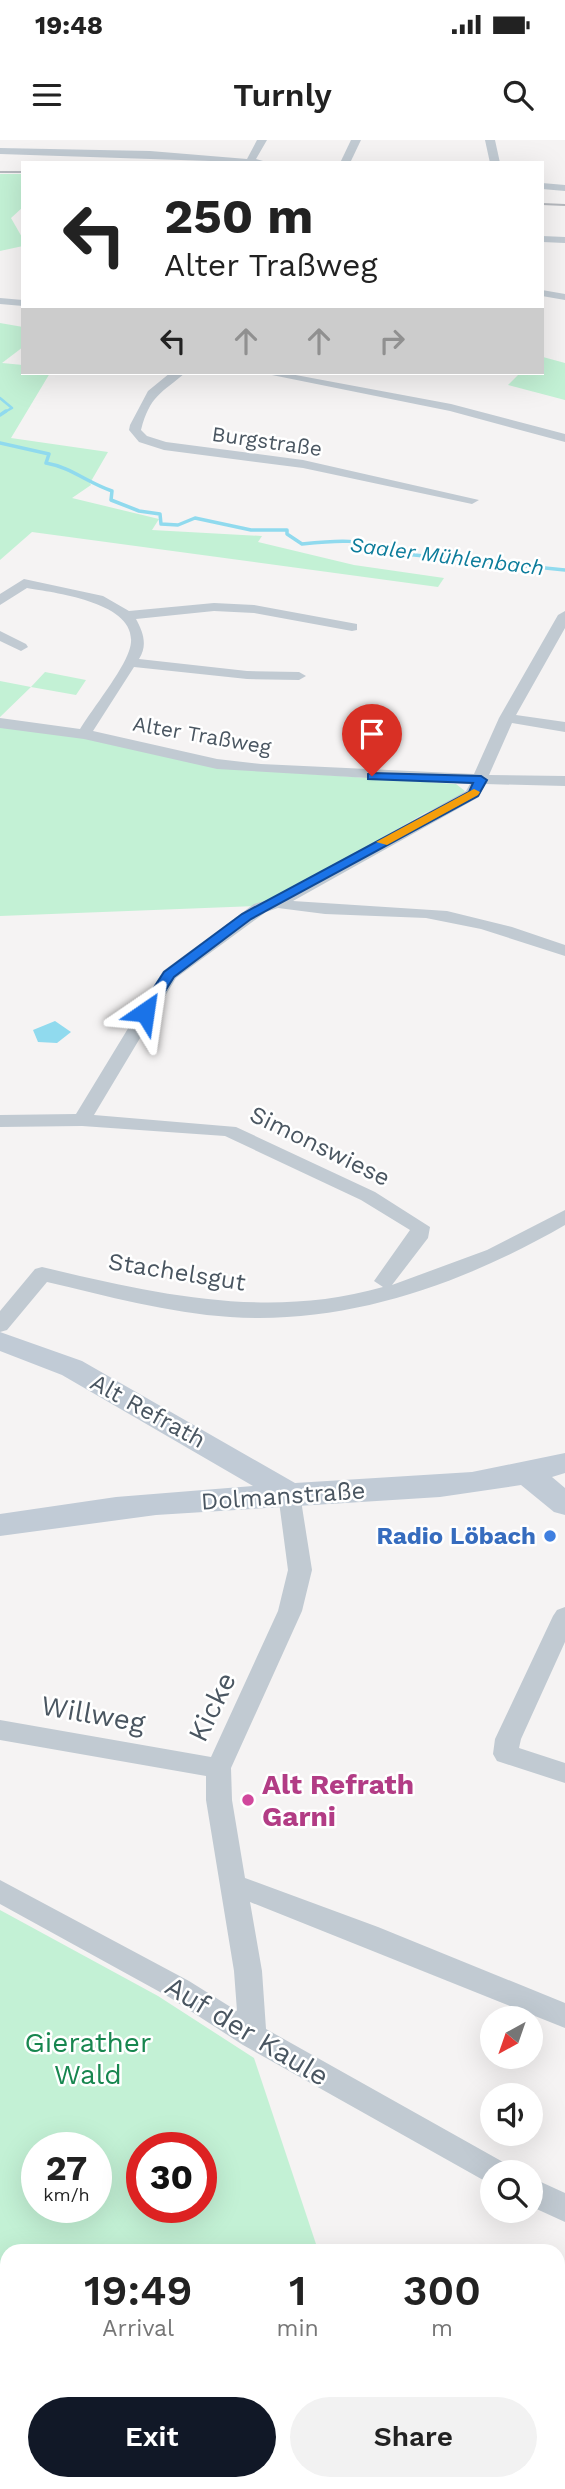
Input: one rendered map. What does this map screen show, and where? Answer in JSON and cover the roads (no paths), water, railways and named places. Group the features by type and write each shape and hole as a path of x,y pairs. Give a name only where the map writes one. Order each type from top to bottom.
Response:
{"main road":[{"name":"Alt Refrath","path":"0,1341 72,1368 225,1454 289,1494"},
{"path":"186,1503 218,1481 226,1465 225,1454"},
{"name":"Dolmanstraße","path":"0,1525 186,1503 481,1482 529,1475 565,1463"},
{"path":"529,1475 565,1504"}],"street":[{"path":"150,154 154,140"},
{"path":"251,160 262,140"},
{"path":"346,161 356,140"},
{"path":"490,140 495,161"},
{"path":"0,150 57,146 104,155 150,154 256,161"},
{"path":"92,161 104,155"},
{"path":"544,186 565,188"},
{"path":"544,239 565,240"},
{"path":"544,293 565,297"},
{"path":"0,301 21,303"},
{"name":"Burgstraße","path":"174,375 158,382 151,393 135,430 143,439 175,447 333,470 472,500"},
{"path":"278,375 451,408 565,439"},
{"path":"0,601 24,583 96,599 128,614 194,607 225,607 254,609 352,627"},
{"path":"84,734 137,650 139,634 128,614"},
{"path":"82,1120 169,975 247,917 473,794 507,718 565,615"},
{"path":"0,635 21,647"},
{"path":"129,662 247,675 299,676"},
{"path":"507,718 565,727"},
{"name":"Alter Traßweg","path":"0,723 84,734 217,764 250,768 481,780 565,781"},
{"path":"277,902 304,909 407,911 455,917 502,927 565,951"},
{"name":"Simonswiese","path":"0,1121 82,1120 229,1131 368,1196 420,1227 421,1233 388,1286"},
{"name":"Stachelsgut","path":"0,1325 42,1274 195,1306 257,1311 324,1307 369,1298 388,1286 517,1246 565,1216"},
{"name":"Kicke","path":"253,2036 248,1971 219,1800 218,1768 290,1611 300,1570 289,1494"},
{"path":"565,1616 508,1740 506,1754 565,1773"},
{"name":"Willweg","path":"0,1730 218,1768"},
{"path":"234,1885 368,1935 565,2016"},
{"name":"Auf der Kaule","path":"0,1891 179,1989 253,2036 480,2165"},
{"path":"543,2197 565,2208"}],"water":[{"path":"55,1021 71,1032 57,1043 38,1042 33,1030"}],"waterway":[{"name":"Saaler Mühlenbach","path":"0,398 12,408 3,413"},
{"name":"Saaler Mühlenbach","path":"0,443 49,454 46,463 112,491 111,500 139,511 160,514 161,524 178,525 195,518 251,530 287,530 287,534 302,544 349,541 394,553 565,570"}],"tram line":[{"path":"0,172 21,172"},
{"path":"544,204 565,205"}],"place":[{"name":"Radio Löbach","path":"550,1536"},
{"name":"Alt Refrath Garni","path":"248,1800"}],"park label":[{"name":"Gierather Wald","path":"88,2058"}]}
